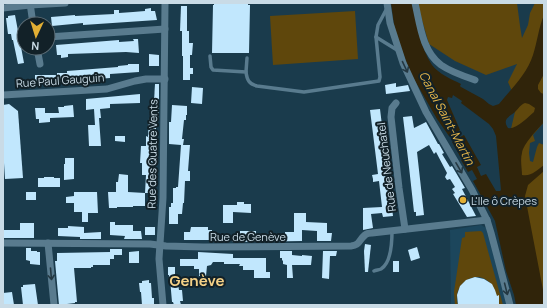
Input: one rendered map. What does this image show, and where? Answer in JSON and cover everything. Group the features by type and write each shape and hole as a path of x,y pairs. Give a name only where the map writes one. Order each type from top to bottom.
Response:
{"street":[{"path":"3,8 30,4 65,3"},
{"name":"Rue des Quatre Vents","path":"163,305 159,259 163,198 165,3"},
{"path":"415,3 425,42 434,57 440,64 449,70 475,80"},
{"path":"30,4 32,16"},
{"path":"387,5 390,23 403,63 426,112 472,190 487,220 492,233 510,305"},
{"path":"56,36 165,29"},
{"path":"38,56 40,64"},
{"name":"Rue Paul Gauguin","path":"3,95 107,88 140,80 165,79"},
{"name":"Rue de Neuchatel","path":"396,103 392,108 391,117 405,229"},
{"name":"Rue de Genève","path":"3,243 150,244 203,247 351,246 359,243 365,235 372,233 487,220"},
{"path":"48,244 54,305"}],"lane":[{"path":"247,58 246,72 248,82 257,86 304,92 379,81 380,78 376,37 378,25 387,5"},
{"path":"376,37 398,50"},
{"path":"210,56 211,67 213,70 246,72"},
{"path":"374,271 381,268 388,260 392,231"}],"shaded area":[{"path":"417,3 517,3 522,38 528,25 530,13 535,3 544,3 544,122 533,135 535,141 530,143 529,153 530,161 533,162 539,143 544,145 544,300 510,133 518,99 508,82 517,64 486,75 455,61 429,44"},
{"path":"355,11 358,59 273,65 270,16"},
{"path":"481,225 486,228 507,305 451,305 450,230"},
{"path":"481,231 483,233 503,305 499,305 499,296 496,296 491,284 486,279 473,277 462,284 458,290 458,305 455,305 454,292 462,238 465,237 465,232"}],"water":[{"name":"Canal Saint-Martin","path":"391,3 412,3 422,43 432,65 442,74 461,84 461,87 493,106 499,104 527,69 533,55 544,15 544,74 538,85 538,89 544,94 544,122 525,145 521,161 522,175 531,174 544,165 544,171 528,185 525,196 544,295 544,305 516,305 506,271 495,221 473,181 477,179 472,170 468,172 461,160 466,159 463,154 461,155 461,158 452,142 455,140 452,135 449,136 437,119 410,72 395,31","holes":["453,95 462,101 461,103 489,124 493,129 496,136 500,191 496,191 486,174 481,176 477,167 481,165 464,135 460,137 457,132 460,130 447,100 448,97 452,98","525,103 535,108 534,112 515,127 508,128 506,125 507,118"]}],"building":[{"path":"214,3 248,3 248,5 250,5 249,53 212,53"},
{"path":"181,6 187,6 187,31 180,31"},
{"path":"151,8 151,11 155,11 157,20 56,26 56,17 114,14 114,10 119,10 119,13 145,11 145,9"},
{"path":"15,15 16,54 11,34 8,34 6,18 8,18 8,16"},
{"path":"182,31 189,31 189,43 193,43 192,55 190,55 190,68 193,68 193,74 190,74 190,80 183,80"},
{"path":"133,39 138,39 139,53 68,54 68,57 61,58 61,55 57,55 56,45 119,40 119,42 134,41"},
{"path":"149,54 159,55 159,66 149,66"},
{"path":"16,56 23,56 24,63 18,64"},
{"path":"128,64 139,64 139,72 110,74 110,78 35,84 35,75 57,75 57,73 67,73 67,71 118,67"},
{"path":"396,83 396,87 408,85 410,91 386,94 385,85"},
{"path":"155,84 159,84 159,118 153,118"},
{"path":"192,87 203,88 202,104 191,103"},
{"path":"140,94 140,103 110,104 110,108 100,109 101,118 99,118 101,146 89,146 88,125 95,125 94,109 86,110 86,99"},
{"path":"9,104 18,111 23,178 5,179 3,105"},
{"path":"73,105 74,117 50,118 50,122 39,123 39,119 36,119 35,108 45,108 45,113 59,113 58,107"},
{"path":"172,105 187,106 187,115 186,120 184,120 182,139 184,139 183,145 190,145 188,171 190,171 190,181 185,181 184,203 182,214 178,214 178,224 169,224 169,207 171,207 171,203 173,203 173,188 178,187 181,145 169,144 169,122 171,122"},
{"path":"380,109 393,216 383,217 382,213 371,214 373,228 363,230 363,208 382,207 379,181 373,182 372,175 378,174 370,110"},
{"path":"412,116 414,128 426,122 444,153 442,154 450,167 452,166 465,188 462,189 476,216 467,217 453,194 455,193 452,189 455,187 450,179 447,180 445,177 447,173 436,152 434,154 429,145 417,152 424,215 416,216 416,212 414,212 403,117"},
{"path":"149,118 156,118 156,150 158,150 158,164 151,164 150,181 154,181 154,193 145,193 146,175 142,175 142,163 140,163 141,146 146,146 146,136 148,137"},
{"path":"115,136 125,136 125,142 115,141"},
{"path":"65,158 74,158 74,179 64,180"},
{"path":"119,174 128,175 128,192 145,193 145,206 109,208 108,192 116,192 116,182 118,182"},
{"path":"38,178 60,178 60,187 38,187"},
{"path":"26,192 36,192 36,200 26,200"},
{"path":"74,192 97,192 98,213 88,213 88,222 82,222 82,212 74,212 74,203 66,203 66,197 74,196"},
{"path":"237,202 251,204 251,213 233,212 233,223 223,223 223,205 237,205"},
{"path":"294,213 306,213 306,222 327,223 327,233 332,233 331,241 317,241 317,231 302,230 302,241 232,242 232,238 240,238 240,231 256,231 256,238 268,237 268,235 285,234 285,232 294,232"},
{"path":"110,222 115,222 115,225 133,225 133,231 141,231 142,239 124,239 125,236 110,235"},
{"path":"20,223 34,223 34,238 3,238 3,230 20,230"},
{"path":"68,226 84,227 84,233 101,232 101,239 80,239 80,237 58,236 58,228 68,228"},
{"path":"145,227 155,227 155,235 145,235"},
{"path":"191,227 208,227 208,230 212,230 212,240 184,240 184,232 190,232"},
{"path":"365,244 371,245 368,272 365,272"},
{"path":"417,247 420,258 411,261 408,250"},
{"path":"26,248 31,248 31,251 40,252 40,265 30,264 30,261 26,260"},
{"path":"110,249 122,249 122,255 114,255 114,259 110,259 110,265 93,265 91,268 74,268 77,302 59,305 55,261 57,261 57,253 110,252"},
{"path":"139,251 139,263 129,263 129,252"},
{"path":"280,251 292,251 292,255 312,256 311,265 292,265 293,278 287,278 287,265 283,264 282,258 280,258"},
{"path":"323,251 337,251 336,256 330,256 329,279 322,278"},
{"path":"198,252 233,254 233,258 266,258 266,272 270,272 270,278 254,278 254,270 243,270 243,266 239,266 240,264 213,262 211,265 207,266 206,276 199,276 199,269 194,269 194,266 180,266 180,259 198,259"},
{"path":"393,261 399,261 399,272 393,272"},
{"path":"168,267 175,267 175,284 178,284 179,290 182,290 183,301 180,301 181,305 174,305 172,302"},
{"path":"475,277 484,279 492,284 497,296 499,295 499,305 458,305 457,295 460,286 466,280"},
{"path":"149,280 149,283 151,283 152,298 154,298 154,305 142,305 139,283"},
{"path":"35,284 38,305 23,305 21,287 23,287 23,285"},
{"path":"12,292 14,305 3,305 3,293"}],"place":[{"name":"L'Ile ô Crèpes","path":"463,200"}],"district":[{"name":"Genève","path":"197,280"}]}
